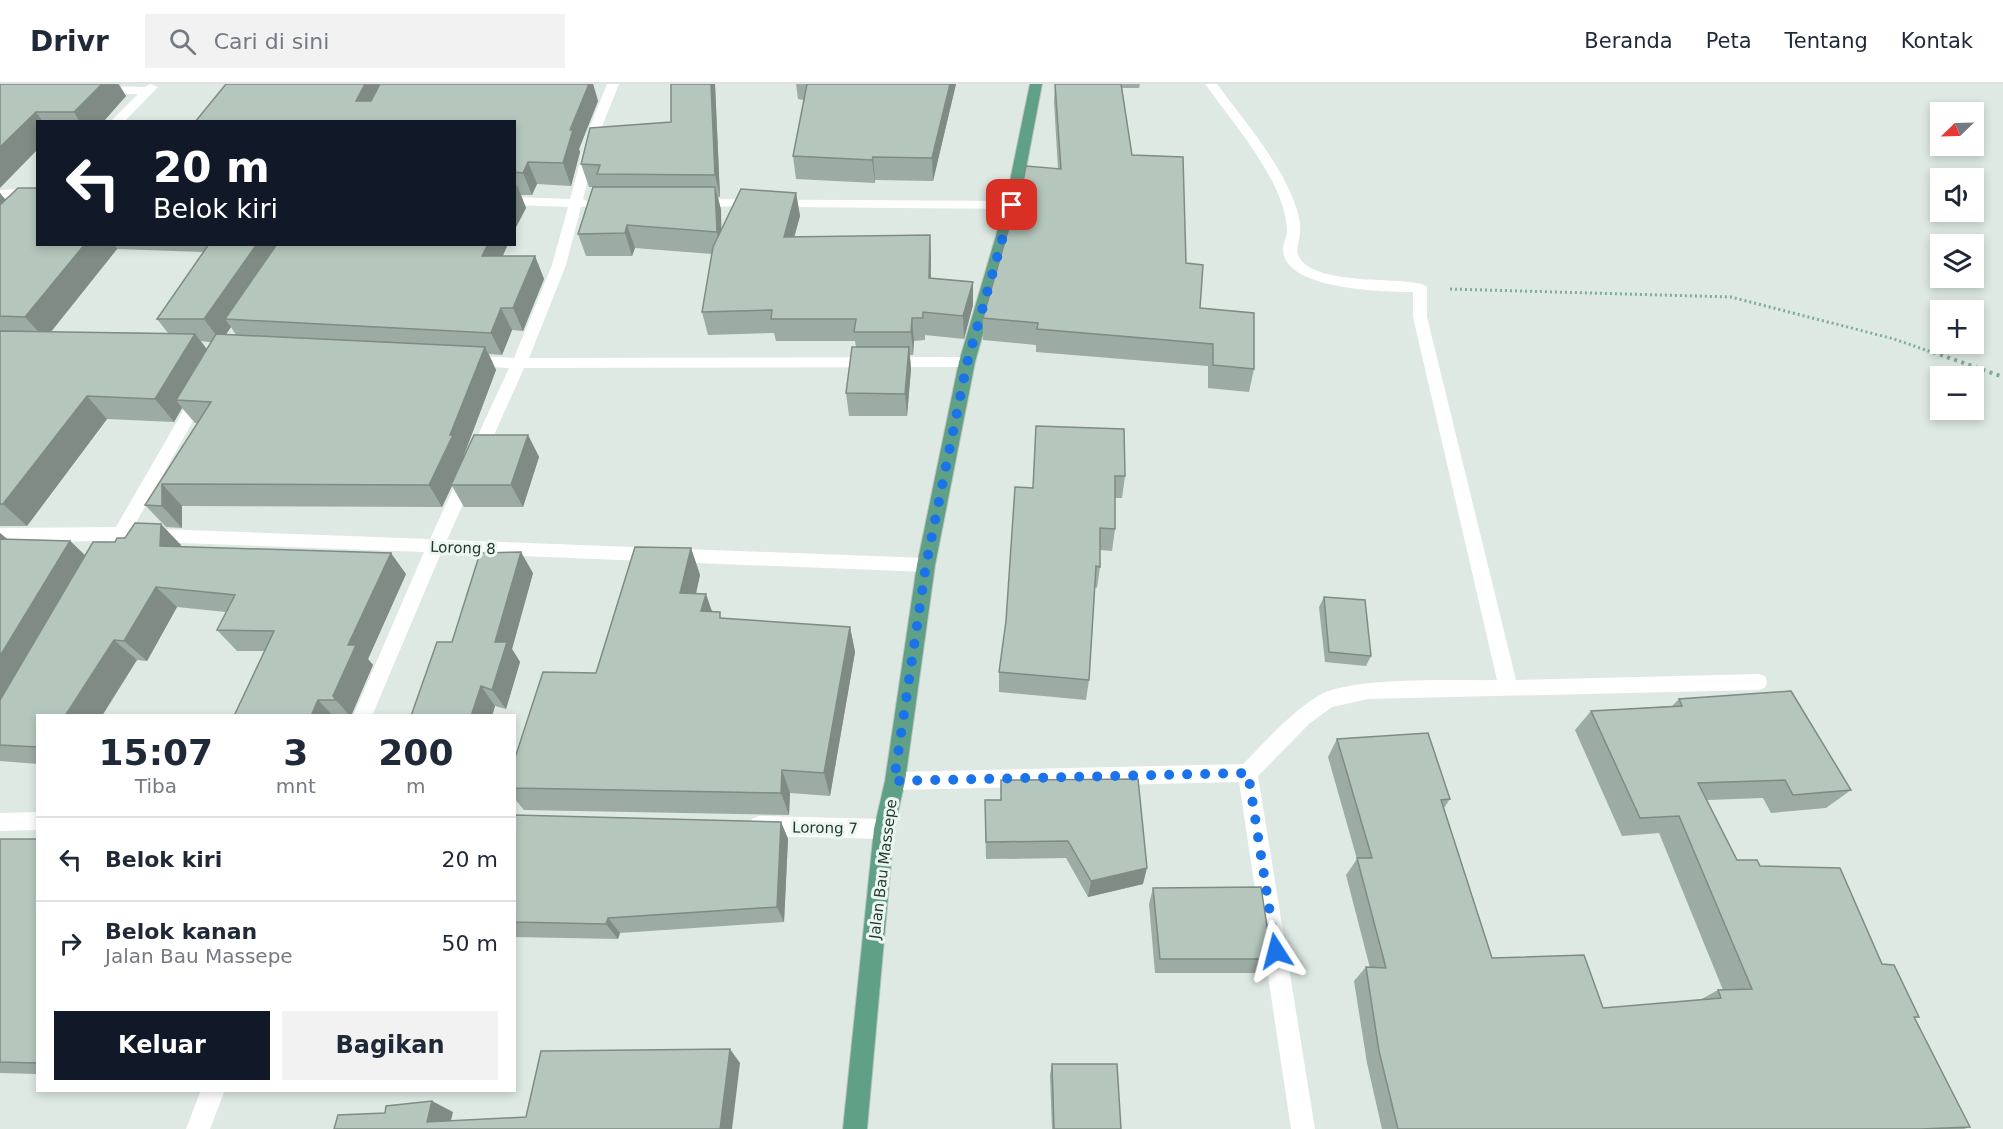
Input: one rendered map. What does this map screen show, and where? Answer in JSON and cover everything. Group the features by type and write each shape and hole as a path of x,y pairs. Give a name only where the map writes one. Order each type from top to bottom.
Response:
{"main road":[{"name":"Jalan Bau Massepe","path":"855,1129 885,829 926,565 967,363 1012,205 1036,84"}],"street":[{"path":"364,714 435,548 519,363 559,265 573,203 595,129 613,84"},
{"path":"1211,84 1250,136 1281,186 1290,208 1294,232 1290,249 1294,262 1311,275 1419,291 1420,317 1508,687"},
{"path":"80,90 152,87"},
{"path":"118,120 152,87"},
{"path":"0,194 36,192"},
{"path":"516,201 597,203"},
{"path":"680,203 1012,205"},
{"path":"460,360 519,363 967,363"},
{"path":"109,554 208,380"},
{"name":"Lorong 8","path":"0,535 120,534 435,548 926,565"},
{"path":"894,781 1248,773 1302,718 1327,700 1368,691 1758,682"},
{"path":"1248,773 1304,1129"},
{"path":"0,822 36,821"},
{"name":"Lorong 7","path":"741,826 885,829"},
{"path":"198,1129 212,1092"}],"path":[{"path":"1419,291 1731,297 1894,339 2003,377"}],"building":[{"path":"0,84 102,84 74,112 36,112 0,147"},
{"path":"226,84 365,84 356,101 371,101 380,84 589,84 570,130 573,130 563,163 528,162 523,173 516,172 516,120 197,120"},
{"path":"671,84 711,84 715,175 597,174 600,165 581,164 590,128 671,122"},
{"path":"807,84 950,84 932,158 873,157 872,160 793,156"},
{"path":"1055,84 1121,84 1132,155 1183,157 1186,263 1203,265 1200,308 1254,313 1254,369 1213,365 1213,344 1037,329 1038,323 983,318 1016,203 1019,203 1026,166 1061,169"},
{"path":"593,187 715,187 717,232 627,225 625,233 578,234"},
{"path":"18,188 36,188 36,246 83,246 25,317 0,316 0,205"},
{"path":"741,189 796,193 784,237 930,235 929,278 973,282 963,316 923,312 923,318 912,318 911,332 854,332 856,319 771,319 772,310 702,312 713,247"},
{"path":"208,246 256,246 204,319 157,319"},
{"path":"276,246 487,246 482,256 535,256 513,308 501,308 491,333 225,319"},
{"path":"0,331 195,334 155,399 87,396 3,504 0,504"},
{"path":"216,334 485,347 450,435 453,435 429,485 162,484 162,506 145,505 211,402 176,400"},
{"path":"852,347 909,347 905,394 846,393"},
{"path":"1036,426 1124,429 1125,476 1115,476 1115,529 1100,528 1100,567 1096,566 1089,680 999,672 1006,621 1015,487 1033,488"},
{"path":"474,435 528,435 511,485 451,485"},
{"path":"135,523 161,524 160,546 391,553 348,645 356,645 333,696 336,700 318,700 312,714 235,714 274,631 217,630 235,595 156,587 124,641 114,640 66,714 36,714 36,747 0,745 0,700 93,542 115,542 117,538 125,538"},
{"path":"0,539 70,541 0,656"},
{"path":"635,547 691,548 680,593 706,594 701,611 720,612 720,618 850,627 824,773 782,770 781,793 516,788 516,755 543,672 596,673"},
{"path":"521,552 495,642 507,642 492,690 481,686 472,714 412,714 437,642 452,642 480,553"},
{"path":"1324,597 1365,600 1371,656 1329,652"},
{"path":"1791,691 1851,790 1793,795 1785,780 1698,783 1737,860 1757,860 1760,866 1840,868 1882,964 1894,965 1919,1017 1914,1017 1970,1127 1921,1129 1398,1129 1379,1051 1366,967 1386,968 1357,858 1372,858 1337,739 1428,733 1450,799 1441,800 1492,958 1584,955 1603,1008 1721,998 1718,990 1752,989 1679,816 1640,818 1591,711 1682,706 1679,699"},
{"path":"1138,779 1147,868 1091,881 1068,841 986,842 985,800 1001,800 1001,780"},
{"path":"516,815 781,822 777,907 608,918 606,924 516,922"},
{"path":"0,839 36,839 36,1063 0,1062"},
{"path":"1261,887 1272,959 1160,959 1153,888"},
{"path":"730,1049 720,1129 334,1129 338,1115 385,1113 386,1106 432,1101 427,1122 526,1117 541,1051"},
{"path":"1052,1064 1117,1064 1121,1129 1054,1129"}],"route":[{"path":"1012,205 967,363 926,565 894,781 1248,773 1276,951"}]}
